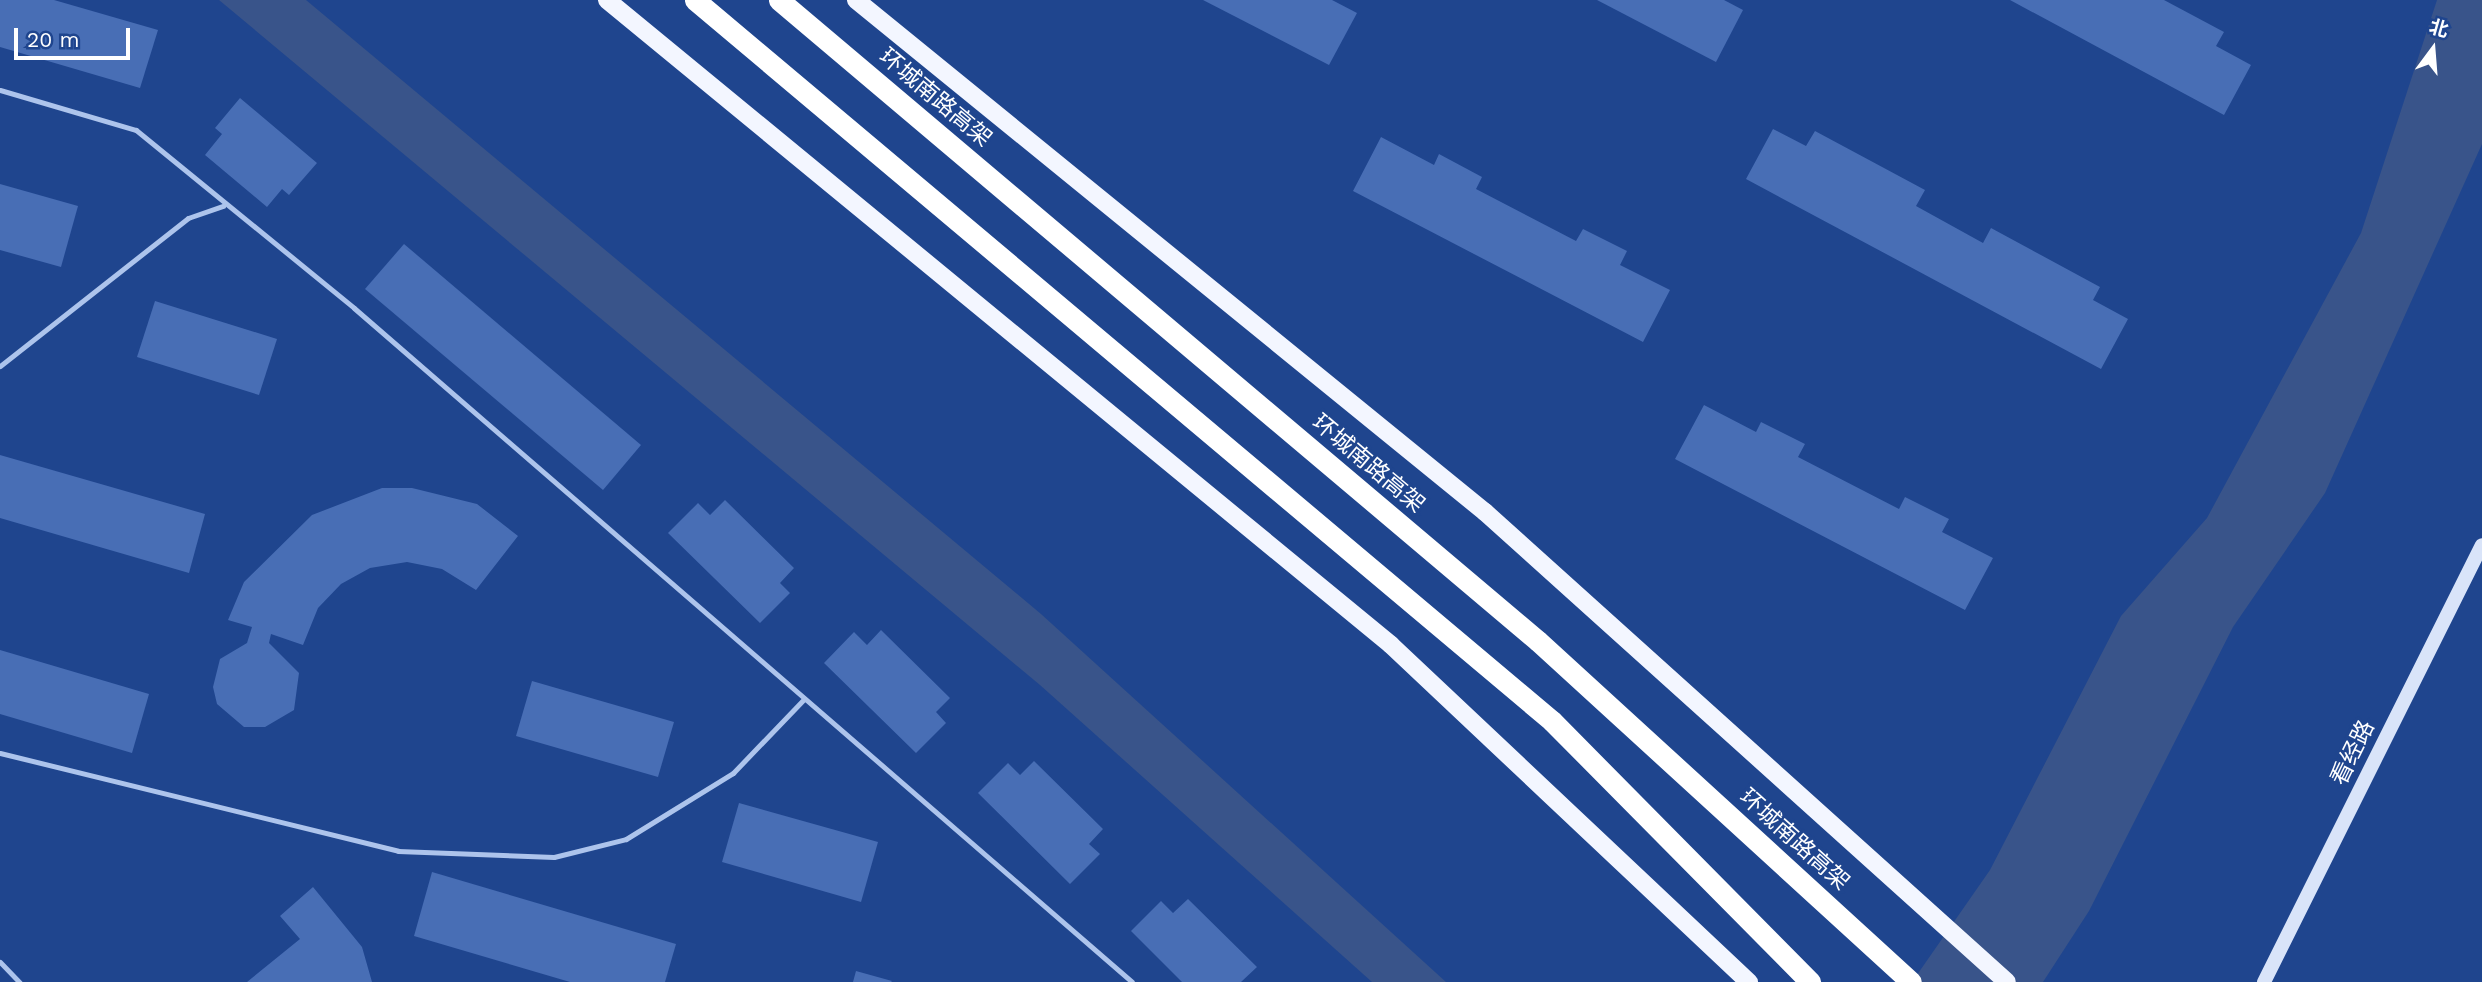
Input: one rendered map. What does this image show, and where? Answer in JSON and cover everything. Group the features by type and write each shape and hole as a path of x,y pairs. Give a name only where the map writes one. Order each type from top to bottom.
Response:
{"highway":[{"path":"695,0 1552,721 1810,982"},
{"name":"环城南路高架","path":"779,0 1538,641 1911,982"}],"main road":[{"path":"607,0 1391,645 1748,982"},
{"path":"856,0 1485,512 1776,779 2007,982"},
{"name":"看经路","path":"2264,982 2482,545"}],"lane":[{"path":"0,90 136,130 223,206 354,308 1132,982"},
{"path":"0,366 188,218 223,206"},
{"path":"0,753 398,851 554,857 626,839 733,773 804,699"},
{"path":"0,962 19,982"}],"water":[{"path":"219,0 306,0 1041,614 1446,982 1372,982 1040,685"},
{"path":"2437,0 2482,0 2482,144 2325,493 2233,627 2089,911 2043,982 1912,982 1990,870 2121,616 2207,518 2361,233"}],"building":[{"path":"0,0 54,0 158,30 140,88 0,47"},
{"path":"1203,0 1332,0 1357,13 1329,65"},
{"path":"1597,0 1724,0 1743,10 1716,62"},
{"path":"2010,0 2164,0 2224,32 2216,46 2251,65 2224,115"},
{"path":"240,98 317,163 289,195 282,189 267,207 205,155 222,134 215,128"},
{"path":"1773,129 1806,146 1815,131 1925,190 1916,206 1983,243 1991,228 2100,287 2093,300 2128,319 2101,369 1746,179"},
{"path":"1381,137 1434,165 1439,154 1482,177 1476,189 1576,241 1583,229 1627,251 1620,265 1670,290 1643,342 1353,191"},
{"path":"0,184 78,206 61,267 0,250"},
{"path":"404,244 641,445 603,490 365,289"},
{"path":"155,301 277,339 259,395 137,357"},
{"path":"1704,405 1756,432 1761,422 1805,444 1798,457 1899,509 1905,497 1949,519 1942,532 1993,558 1965,610 1675,459"},
{"path":"0,455 205,514 189,573 0,518"},
{"path":"382,488 412,488 477,504 518,536 476,590 442,569 407,562 370,568 341,584 318,608 303,645 271,634 269,643 299,673 294,710 265,727 244,727 217,704 213,687 220,659 247,643 252,627 228,620 244,582 312,515"},
{"path":"725,500 794,568 780,583 790,593 760,623 668,533 698,503 710,515"},
{"path":"881,630 950,698 936,712 946,723 916,753 824,663 854,632 867,645"},
{"path":"0,650 149,694 132,753 0,714"},
{"path":"532,681 674,722 658,777 516,736"},
{"path":"1034,761 1103,829 1089,844 1100,854 1070,884 978,793 1008,763 1020,775"},
{"path":"739,803 878,842 861,902 722,862"},
{"path":"432,872 676,944 665,982 570,982 414,936"},
{"path":"313,887 362,947 372,982 247,982 300,939 280,916"},
{"path":"1188,899 1257,967 1241,982 1182,982 1131,931 1161,901 1173,913"},
{"path":"856,971 892,981 853,982"}]}
